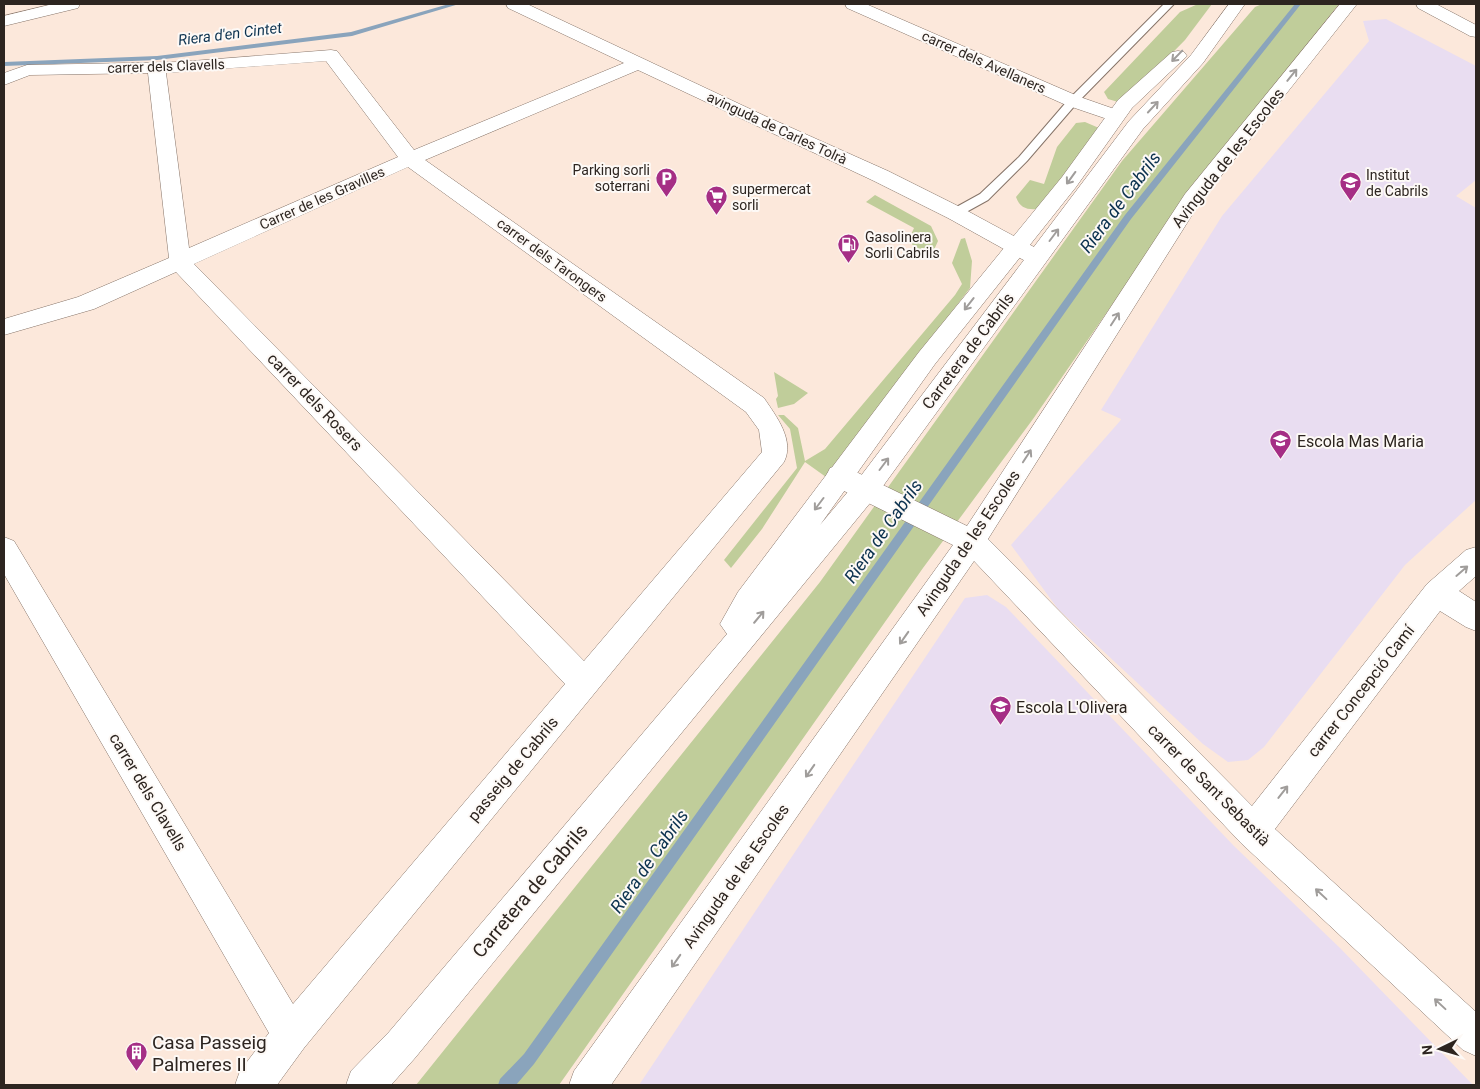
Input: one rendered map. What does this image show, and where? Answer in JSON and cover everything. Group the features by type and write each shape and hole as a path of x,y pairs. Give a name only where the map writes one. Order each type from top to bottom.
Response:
{"street":[{"path":"4,21 72,4"},
{"name":"avinguda de Carles Tolrà","path":"514,4 881,176 1036,258"},
{"name":"carrer dels Avellaners","path":"853,4 1073,101 1116,116"},
{"name":"Carretera de Cabrils","path":"694,694 748,601 927,358 1069,182 1125,104 1174,59 1213,15 1218,4"},
{"name":"Carretera de Cabrils","path":"365,1085 402,1045 694,694 872,492 1036,258 1136,125 1197,59 1237,4"},
{"name":"Avinguda de les Escoles","path":"588,1085 1192,199 1349,4"},
{"path":"1424,4 1476,32"},
{"name":"carrer dels Clavells","path":"4,80 27,70 156,68 330,55"},
{"name":"carrer dels Tarongers","path":"330,55 410,159 755,405 771,428 775,455"},
{"name":"Carrer de les Gravilles","path":"4,327 86,303 410,159 639,63"},
{"path":"156,68 180,262"},
{"name":"carrer dels Rosers","path":"180,262 585,683"},
{"name":"passeig de Cabrils","path":"254,1085 291,1035 775,455"},
{"name":"carrer de Sant Sebastià","path":"839,476 961,536 1253,831 1476,1037"},
{"name":"carrer dels Clavells","path":"4,549 291,1035"},
{"name":"carrer Concepció Camí","path":"1253,831 1437,593 1476,559"},
{"path":"1437,593 1476,618"}],"lane":[{"path":"954,213 984,197 1023,159 1073,101 1169,4"}],"shaded area":[{"name":"Escola Mas Maria","path":"1386,19 1476,66 1476,180 1456,196 1476,208 1476,500 1405,565 1264,747 1248,760 1228,762 1203,744 1058,609 1011,545 1120,421 1121,419 1101,410 1222,216 1369,41 1363,21"},
{"name":"Escola L'Olivera","path":"987,595 1006,607 1234,846 1340,948 1473,1085 639,1085 965,598"}],"green space":[{"path":"1198,4 1212,4 1185,40 1127,99 1118,102 1108,99 1104,92 1180,12"},
{"path":"1262,4 1339,4 1186,198 1033,419 923,568 559,1085 416,1085 820,582 1122,161 1255,7"},
{"path":"1085,122 1099,128 1099,133 1038,209 1027,209 1022,206 1016,197 1030,180 1044,184 1057,147 1076,123"},
{"path":"875,195 931,226 938,241 933,252 929,251 924,254 908,241 914,228 866,202"},
{"path":"965,238 972,261 970,288 826,477 805,462 762,529 731,568 724,560 797,468 790,429 778,415 784,415 798,428 805,461 825,449 955,295 962,284 952,263 961,239"},
{"path":"774,372 808,393 794,404 778,408"}],"waterway":[{"name":"Riera d'en Cintet","path":"4,64 157,58 352,34 456,4"},
{"name":"Riera de Cabrils","path":"506,1085 529,1059 1128,217 1298,4"}],"place":[{"name":"Parking sorli soterrani","path":"666,197"},
{"name":"Institut de Cabrils","path":"1350,202"},
{"name":"supermercat sorli","path":"716,216"},
{"name":"Gasolinera Sorli Cabrils","path":"849,264"},
{"name":"Escola Mas Maria","path":"1281,460"},
{"name":"Escola L'Olivera","path":"1000,726"},
{"name":"Casa Passeig Palmeres II","path":"136,1072"}]}
